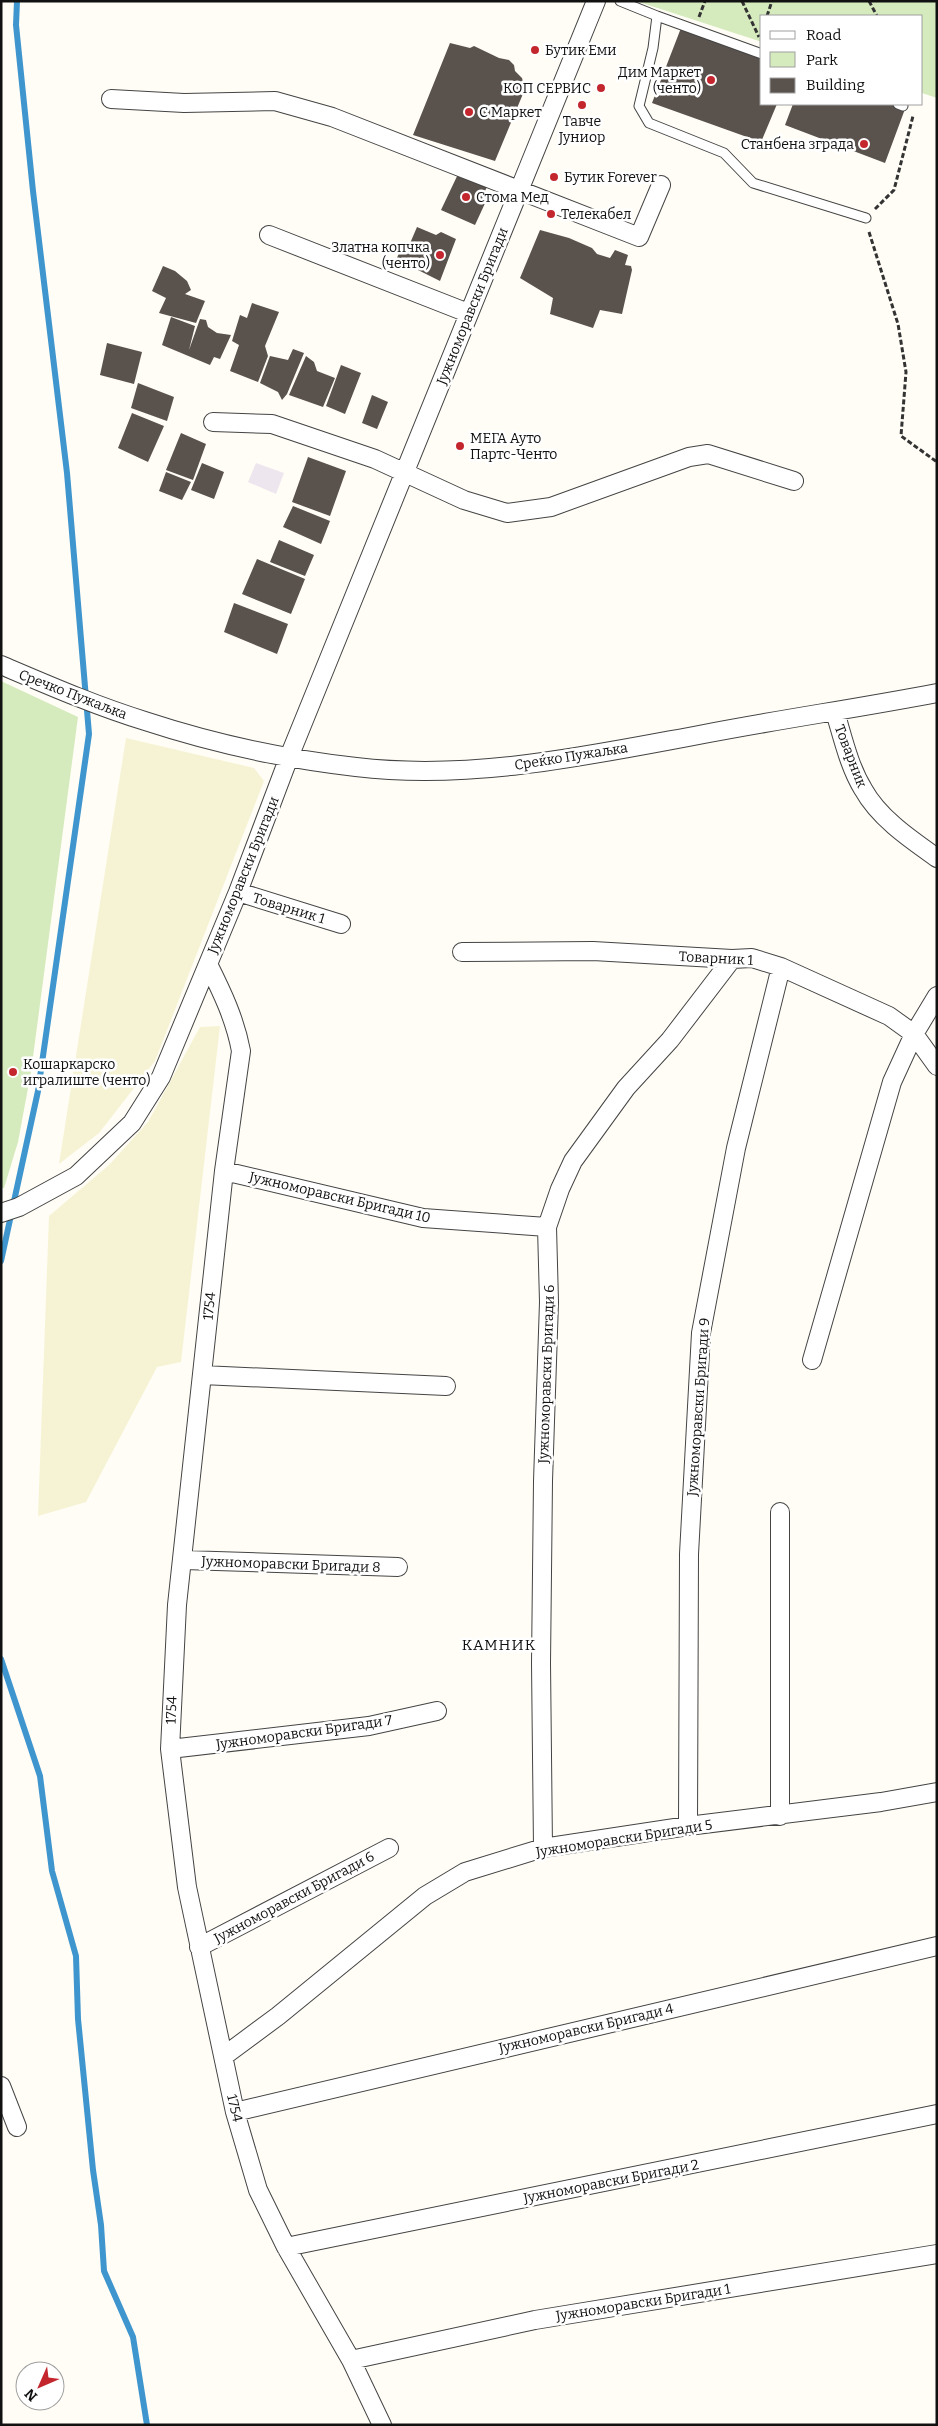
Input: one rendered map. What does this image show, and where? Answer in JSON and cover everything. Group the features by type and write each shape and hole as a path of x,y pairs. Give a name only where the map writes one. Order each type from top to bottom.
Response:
{"street":[{"name":"Јужноморавски Бригади","path":"1,1213 19,1207 76,1176 132,1123 161,1077 238,892 289,757 596,1"},
{"path":"111,99 184,103 275,101 332,117 639,237 660,186"},
{"path":"268,235 468,313"},
{"path":"213,422 272,424 375,459 464,500 507,514 551,507 689,457 708,454 794,481"},
{"name":"Сречко Пужаљка","path":"1,665 74,696 145,722"},
{"name":"Среќко Пужаљка","path":"145,722 289,757 358,767 430,770 540,764 771,721 835,712 937,693"},
{"name":"Товарник","path":"835,712 848,753 863,789 888,821 937,858"},
{"name":"Товарник 1","path":"238,892 341,924"},
{"name":"Товарник 1","path":"462,952 593,951 732,960 752,958 781,967 888,1016 914,1034 937,1066"},
{"name":"Јужноморавски Бригади 6","path":"542,1848 541,1653 543,1481 549,1302 547,1228 560,1189 573,1161 626,1088 670,1040 732,960"},
{"name":"1754","path":"208,964 228,1004 238,1032 241,1050 224,1171 178,1605 170,1748 187,1887 235,2112 258,2190 286,2247 351,2360 382,2425"},
{"name":"Јужноморавски Бригади 9","path":"688,1826 689,1554 701,1333 736,1148 781,967"},
{"path":"812,1360 892,1082 914,1034 937,996"},
{"name":"Јужноморавски Бригади 10","path":"224,1171 422,1218 547,1228"},
{"path":"202,1375 446,1386"},
{"path":"780,1512 780,1816"},
{"name":"Јужноморавски Бригади 8","path":"184,1560 398,1567"},
{"name":"Јужноморавски Бригади 7","path":"170,1748 369,1726 437,1711"},
{"name":"Јужноморавски Бригади 5","path":"224,2056 278,2016 425,1896 465,1872 542,1848 688,1826 780,1816 937,1792"},
{"name":"Јужноморавски Бригади 6","path":"199,1947 389,1848"},
{"name":"Јужноморавски Бригади 4","path":"235,2112 937,1946"},
{"path":"1,2086 17,2127"},
{"name":"Јужноморавски Бригади 2","path":"286,2247 937,2114"},
{"name":"Јужноморавски Бригади 1","path":"351,2360 535,2320 937,2254"}],"lane":[{"path":"620,1 760,53"},
{"path":"657,16 653,48 639,106 649,123 724,153 753,183 866,218"}],"path":[{"path":"697,24 705,1"},
{"path":"742,1 759,37 760,35"},
{"path":"767,15 772,1"},
{"path":"869,1 876,15"},
{"path":"900,105 913,116 894,190 866,218 898,324 906,372 901,436 937,462"}],"shaded area":[{"path":"256,463 284,473 276,494 248,482"},
{"path":"126,738 254,768 264,781 155,1061 99,1133 59,1164"},
{"path":"220,1026 181,1362 157,1367 86,1502 38,1516 49,1216 109,1165 148,1122 200,1027"}],"green space":[{"path":"636,1 937,1 937,98 923,93 923,15 760,15 760,41"},
{"path":"1,681 78,717 31,1072 18,1142 4,1188 1,1188"}],"building":[{"name":"Дим Маркет (ченто)","path":"681,28 760,57 760,105 777,105 761,142 652,103"},
{"name":"С Маркет","path":"450,43 470,48 474,46 499,58 509,60 514,65 515,71 522,78 525,89 495,161 413,135"},
{"name":"Станбена зграда","path":"793,105 894,105 905,109 885,163 785,125"},
{"name":"Стома Мед","path":"459,172 487,187 483,195 487,199 475,225 441,210"},
{"path":"417,227 436,235 441,232 456,239 440,281 408,265 405,269 395,263 401,248 408,248"},
{"path":"540,230 569,238 592,248 597,254 610,258 615,250 628,255 625,265 631,266 632,270 622,314 600,310 593,328 550,314 553,298 520,278"},
{"path":"163,266 175,271 187,281 191,290 185,294 205,301 196,323 159,313 166,298 152,291"},
{"path":"252,303 279,312 265,346 268,356 258,382 230,371 239,345 232,341 240,315 247,318"},
{"path":"171,317 195,326 189,350 200,319 206,320 208,327 217,333 231,335 220,359 214,357 210,365 162,345"},
{"path":"107,343 142,352 134,384 100,375"},
{"path":"293,349 304,353 287,394 282,400 278,392 260,383 270,356 288,360"},
{"path":"306,356 314,362 317,371 335,378 323,407 289,395"},
{"path":"341,365 361,373 345,414 326,406"},
{"path":"138,383 174,397 167,421 131,408"},
{"path":"372,395 388,402 377,429 362,423"},
{"path":"132,413 164,426 148,462 118,448"},
{"path":"181,433 206,444 193,480 166,470"},
{"path":"308,457 346,471 330,516 292,502"},
{"path":"202,463 224,472 214,499 191,490"},
{"path":"166,472 191,482 182,500 159,491"},
{"path":"293,506 330,521 321,544 283,527"},
{"path":"279,540 314,555 305,576 270,562"},
{"path":"257,559 305,579 291,614 242,594"},
{"path":"234,603 288,624 277,654 224,632"}],"waterway":[{"path":"1,1261 38,1091 89,734 67,473 33,191 16,25 17,1"},
{"path":"1,1659 40,1776 52,1871 76,1956 78,2019 93,2170 101,2225 104,2271 133,2337 147,2425"}],"place":[{"name":"Бутик Еми","path":"535,50"},
{"name":"Дим Маркет (ченто)","path":"711,80"},
{"name":"КОП СЕРВИС","path":"601,88"},
{"name":"Тавче Јуниор","path":"582,105"},
{"name":"С Маркет","path":"469,112"},
{"name":"Станбена зграда","path":"864,144"},
{"name":"Бутик Forever","path":"554,177"},
{"name":"Стома Мед","path":"466,197"},
{"name":"Телекабел","path":"551,214"},
{"name":"Златна копчка (ченто)","path":"440,255"},
{"name":"МЕГА Ауто Партс-Ченто","path":"460,446"},
{"name":"Кошаркарско игралиште (ченто)","path":"13,1072"}],"district":[{"name":"КАМНИК","path":"499,1645"}]}
